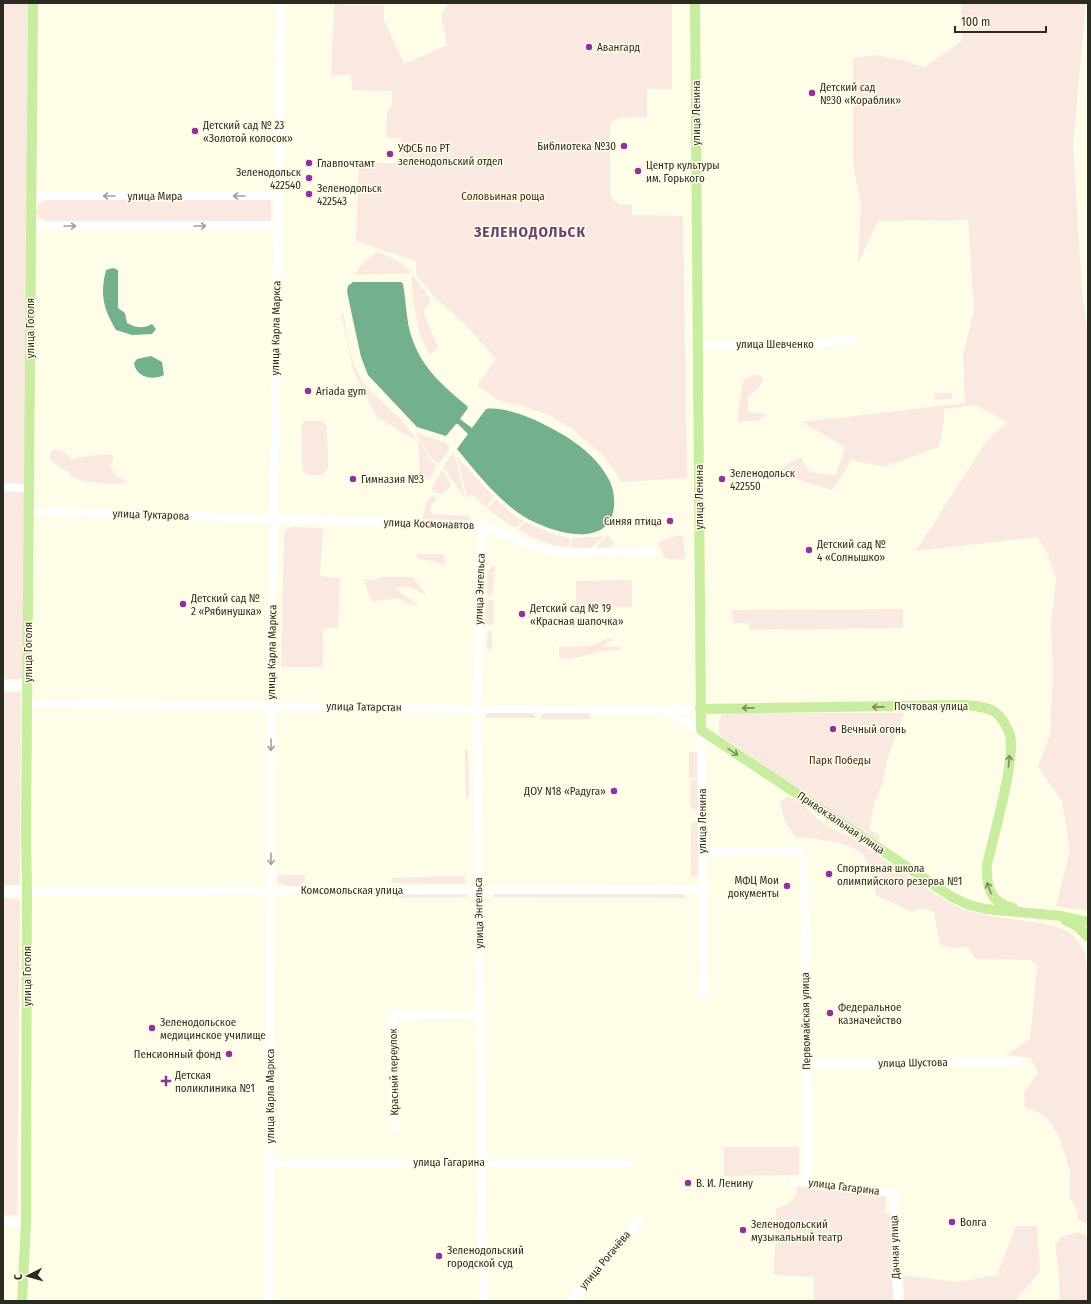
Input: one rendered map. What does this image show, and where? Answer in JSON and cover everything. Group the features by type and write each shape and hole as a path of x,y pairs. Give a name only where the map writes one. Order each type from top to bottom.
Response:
{"main road":[{"name":"улица Гоголя","path":"22,1301 26,1222 28,891 26,834 33,3"},
{"name":"улица Ленина","path":"695,3 701,730"},
{"name":"Почтовая улица","path":"700,709 965,705 983,707 995,712 1005,723 1010,736 1008,776 987,865 986,878 989,892 996,900 1006,907 1032,913"},
{"name":"Привокзальная улица","path":"701,730 952,897 969,905 986,909 1032,913"},
{"path":"1032,913 1088,922"},
{"path":"1052,915 1077,926 1088,937"}],"street":[{"name":"улица Карла Маркса","path":"269,1301 271,706 281,3"},
{"name":"улица Мира","path":"31,196 278,196"},
{"path":"31,226 278,225"},
{"name":"улица Шевченко","path":"698,345 817,344 831,341 852,340"},
{"path":"3,487 29,488"},
{"name":"улица Туктарова","path":"29,511 274,519"},
{"name":"улица Космонавтов","path":"274,519 482,525 546,550 566,553 652,552"},
{"name":"улица Энгельса","path":"482,525 477,709 478,889 481,1014 482,1301"},
{"path":"3,686 27,686"},
{"name":"улица Татарстан","path":"27,703 477,709 700,709"},
{"path":"659,709 701,730"},
{"name":"улица Ленина","path":"701,730 704,992"},
{"name":"Первомайская улица","path":"702,852 793,851 801,854 804,861 808,1182"},
{"name":"Комсомольская улица","path":"3,891 478,889 702,890"},
{"name":"Красный переулок","path":"395,1129 392,1015 481,1014"},
{"name":"улица Шустова","path":"806,1064 1019,1061"},
{"name":"улица Гагарина","path":"270,1163 629,1163"},
{"name":"улица Гагарина","path":"795,1182 808,1182 894,1193"},
{"name":"Дачная улица","path":"894,1193 897,1301"},
{"name":"улица Рогачёва","path":"573,1300 639,1220"},
{"path":"3,1222 26,1222"}],"green space":[{"path":"3,3 28,3 23,679 3,679"},
{"name":"Соловьиная роща","path":"334,3 344,3 344,5 384,5 384,20 404,64 447,45 441,15 447,6 447,3 672,3 672,89 647,89 647,117 621,118 617,119 610,125 610,192 613,200 620,204 632,205 632,215 683,216 687,478 620,482 615,471 602,454 573,430 551,416 522,406 497,400 477,385 496,359 461,320 435,298 416,275 416,261 356,241 359,163 401,163 401,138 386,138 387,112 392,105 392,91 352,90 351,75 331,75"},
{"path":"961,3 1086,3 1073,145 1082,292 1088,337 1088,911 1056,906 1070,850 1062,801 1038,767 1050,735 1053,673 1051,624 1056,579 1047,553 1037,537 916,551 985,443 1007,422 976,405 944,409 944,421 939,447 884,467 852,460 832,490 777,473 792,461 800,457 810,472 836,475 845,447 802,422 965,403 963,354 974,311 968,220 878,221 858,264 861,205 853,164 853,58 875,55 906,61 924,67 962,41"},
{"path":"47,200 271,200 271,222 47,221 39,218 36,211 39,203"},
{"path":"377,252 400,262 411,273 354,275 364,262"},
{"path":"411,276 414,276 431,301 423,311 438,347 430,355 420,335 414,306"},
{"path":"341,312 344,316 348,343 356,370 366,386 400,419 412,433 416,441 376,416 353,370"},
{"path":"754,375 760,375 764,380 748,397 748,412 767,414 760,420 738,422 739,406 744,379"},
{"path":"934,393 952,393 952,399 934,400"},
{"path":"322,421 327,426 328,469 322,475 307,475 302,470 301,427 303,422"},
{"path":"416,433 444,442 449,446 449,450 439,464 431,458"},
{"path":"418,439 431,461 437,466 429,479 420,478"},
{"path":"56,449 66,453 72,460 79,457 110,454 114,458 110,465 116,476 128,482 108,484 73,478 68,472 49,459 51,451"},
{"path":"452,454 455,456 465,498 443,467"},
{"path":"457,457 494,497 486,507 471,494 467,497"},
{"path":"442,470 452,485 441,496 440,494 433,492 432,488"},
{"path":"432,496 437,498 430,507 432,514 469,516 470,520 465,522 422,520 427,501"},
{"path":"496,499 512,514 524,521 515,528 487,509"},
{"path":"526,522 555,535 570,538 569,547 542,541 518,529"},
{"path":"292,527 323,528 320,576 340,578 338,628 323,629 323,667 281,667 284,531"},
{"path":"607,535 614,542 612,547 596,548"},
{"path":"604,536 591,548 571,547 572,538"},
{"path":"675,536 683,536 685,559 666,559 657,543"},
{"path":"416,554 442,554 446,559 444,566 437,562 418,559"},
{"path":"495,565 493,595 489,596 487,594 487,571"},
{"path":"382,577 412,577 427,595 406,586 395,588 419,606 407,604 398,598 371,602 364,579 373,580"},
{"path":"632,580 632,607 576,607 576,581"},
{"path":"488,600 494,600 493,626 485,623 486,602"},
{"path":"903,609 903,628 749,630 749,623 733,623 732,610"},
{"path":"488,631 492,631 492,650 486,648"},
{"path":"615,637 603,646 621,647 619,650 602,651 570,659 559,658 559,646 591,646 606,639"},
{"path":"3,692 21,692 20,885 3,885"},
{"path":"488,712 534,713 536,718 484,718"},
{"path":"544,713 589,713 591,719 540,719"},
{"name":"Парк Победы","path":"722,713 904,713 888,757 883,782 875,801 869,829 880,836 878,844 719,735 719,719"},
{"path":"465,750 468,750 469,798 466,798"},
{"path":"689,752 699,752 699,778 689,778"},
{"path":"700,779 699,808 693,810 690,805 690,780"},
{"path":"788,796 803,805 818,819 834,830 853,838 938,896 962,909 990,916 1042,923 1064,929 1074,936 1084,950 1088,975 1088,1225 1076,1218 1078,1213 1070,1197 1070,1171 1059,1136 1049,1121 1040,1113 1025,1107 1024,1092 1038,1073 1031,1058 1006,1055 1030,1039 1037,967 1031,960 975,959 968,947 953,948 940,945 934,913 925,908 911,912 876,895 869,867 865,857 862,854 840,843 796,837 785,822 780,802"},
{"path":"700,822 700,876 691,876 691,823"},
{"path":"277,875 305,875 305,881 298,887 284,886 278,883"},
{"path":"465,876 465,884 391,883 391,878"},
{"path":"494,891 685,892 685,898 494,897"},
{"path":"466,892 467,897 392,898 392,893"},
{"path":"3,898 20,899 17,1215 3,1215"},
{"path":"724,1147 799,1147 799,1175 724,1176"},
{"path":"797,1186 886,1195 886,1213 893,1213 894,1301 814,1301 814,1277 774,1275 776,1208 788,1204 794,1198 797,1191"},
{"path":"1016,1226 1037,1226 1040,1272 1017,1298 1017,1301 904,1301 903,1275 957,1282 997,1275"},
{"path":"1078,1232 1088,1237 1088,1301 1060,1301 1058,1264 1055,1245 1061,1237"}],"shaded area":[{"path":"113,268 118,270 118,308 125,313 127,323 130,325 143,327 152,324 156,329 152,334 132,335 116,330 108,315 103,294 106,270"},
{"path":"353,282 401,282 403,284 410,332 414,344 433,374 467,406 468,408 460,419 472,428 486,409 500,409 509,411 534,420 556,431 573,441 589,454 603,469 610,481 614,496 614,507 610,521 601,530 589,534 561,532 534,522 523,516 496,494 457,449 468,434 458,424 456,424 446,436 417,427 368,375 361,357 347,291 348,286"},
{"path":"151,356 162,362 164,375 150,378 141,375 135,368 134,363 137,359"}],"place":[{"name":"Авангард","path":"589,47"},
{"name":"Детский сад №30 «Кораблик»","path":"812,93"},
{"name":"Детский сад № 23 «Золотой колосок»","path":"195,131"},
{"name":"Библиотека №30","path":"624,146"},
{"name":"УФСБ по РТ зеленодольский отдел","path":"390,154"},
{"name":"Главпочтамт","path":"309,163"},
{"name":"Центр культуры им. Горького","path":"638,171"},
{"name":"Зеленодольск 422540","path":"309,178"},
{"name":"Зеленодольск 422543","path":"309,194"},
{"name":"Ariada gym","path":"308,391"},
{"name":"Гимназия №3","path":"353,479"},
{"name":"Зеленодольск 422550","path":"722,479"},
{"name":"Синяя птица","path":"670,521"},
{"name":"Детский сад № 4 «Солнышко»","path":"809,550"},
{"name":"Детский сад № 2 «Рябинушка»","path":"183,604"},
{"name":"Детский сад № 19 «Красная шапочка»","path":"522,614"},
{"name":"Вечный огонь","path":"833,729"},
{"name":"ДОУ N18 «Радуга»","path":"614,791"},
{"name":"Спортивная школа олимпийского резерва №1","path":"829,874"},
{"name":"МФЦ Мои документы","path":"787,886"},
{"name":"Федеральное казначейство","path":"830,1013"},
{"name":"Зеленодольское медицинское училище","path":"152,1028"},
{"name":"Пенсионный фонд","path":"229,1054"},
{"name":"Детская поликлиника №1","path":"166,1081"},
{"name":"В. И. Ленину","path":"688,1183"},
{"name":"Волга","path":"952,1222"},
{"name":"Зеленодольский музыкальный театр","path":"743,1230"},
{"name":"Зеленодольский городской суд","path":"439,1256"}],"district":[{"name":"ЗЕЛЕНОДОЛЬСК","path":"530,232"}]}
